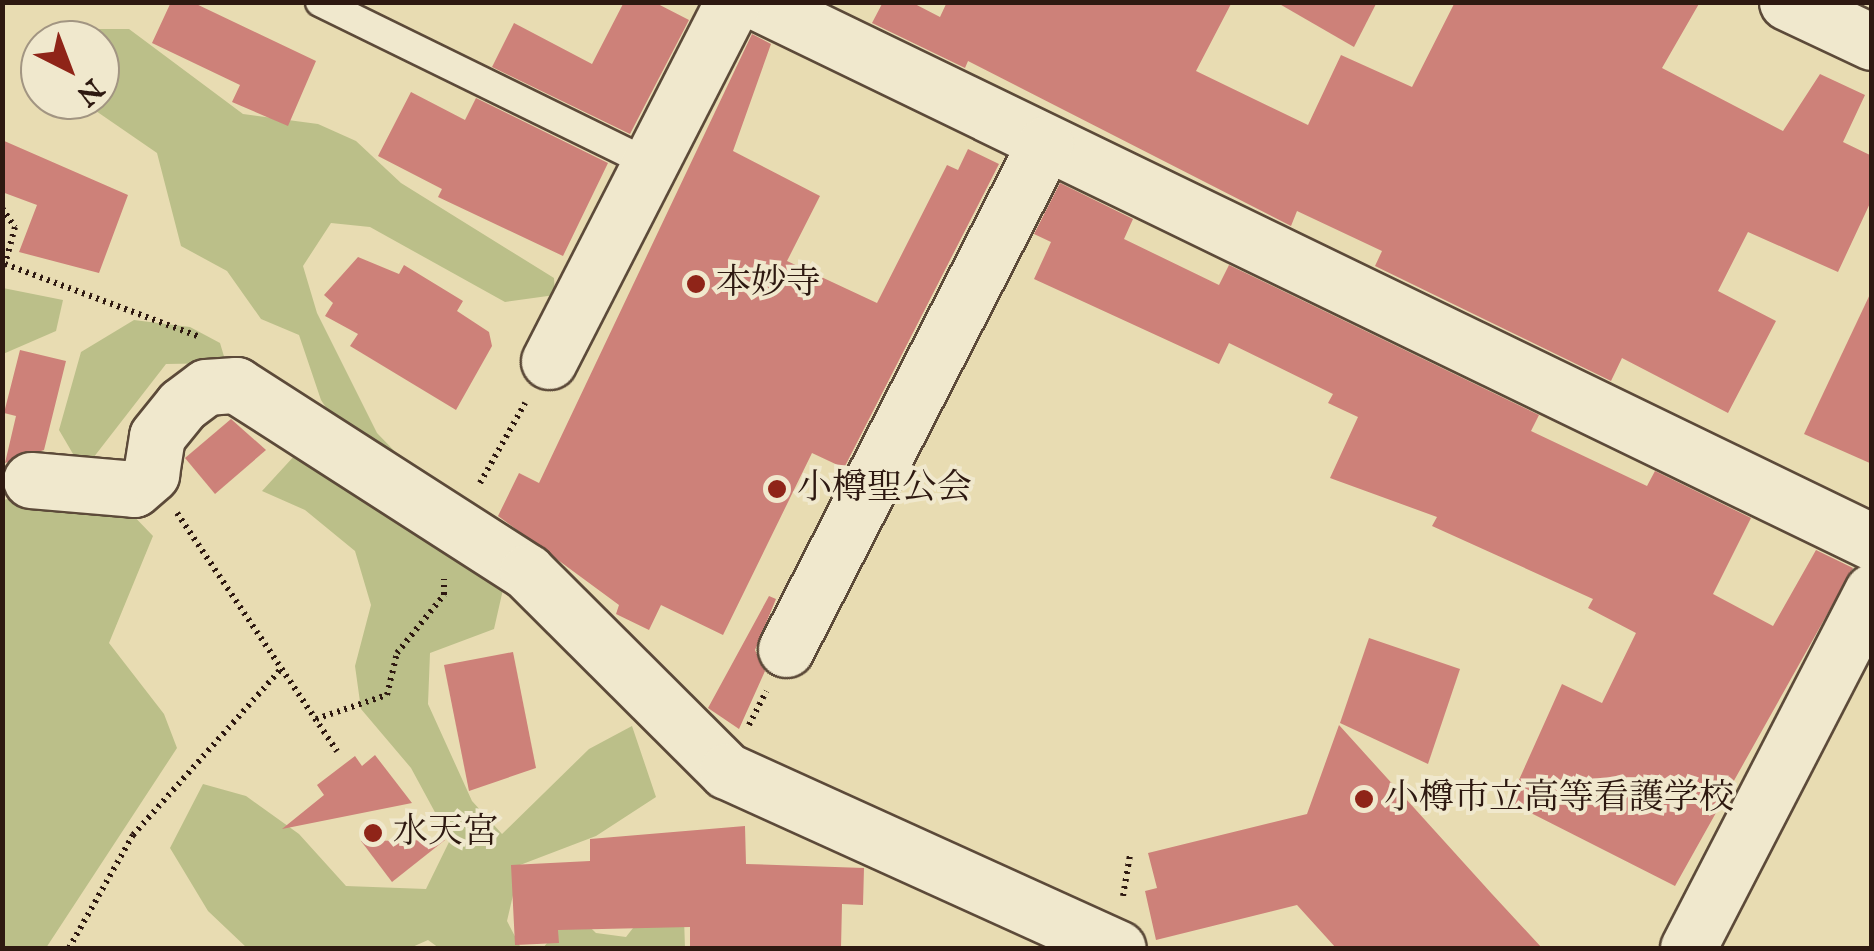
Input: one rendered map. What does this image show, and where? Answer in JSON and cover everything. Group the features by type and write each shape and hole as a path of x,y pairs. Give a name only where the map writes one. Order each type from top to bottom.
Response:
{"street":[{"path":"549,361 734,2"},
{"path":"757,2 1872,542"},
{"path":"1788,2 1872,42"},
{"path":"786,650 1044,144"},
{"path":"32,480 134,489 151,474 157,436 182,405 206,387 236,386 444,515 527,572 727,771 752,767 1118,948"},
{"path":"1688,948 1872,592"}],"lane":[{"path":"320,2 651,164"}],"path":[{"path":"2,208 15,227 5,264 214,342"},
{"path":"316,719 387,694 397,653 444,595 444,515 549,361"},
{"path":"151,474 337,751"},
{"path":"752,767 786,650"},
{"path":"69,948 133,835 282,668"}],"green space":[{"path":"120,29 129,29 243,114 318,124 356,141 401,183 554,278 555,295 505,302 370,227 331,223 303,266 317,313 377,433 406,463 354,451 321,400 299,335 261,319 227,271 181,246 157,153 109,120 120,120"},
{"path":"3,288 63,300 56,331 3,354"},
{"path":"134,320 190,327 220,343 226,363 166,364 83,471 59,430 81,352"},
{"path":"296,454 504,585 494,629 430,653 428,704 472,801 502,834 589,749 632,726 656,797 596,836 520,865 507,921 521,948 439,948 428,940 410,948 247,948 208,911 170,848 203,784 246,796 299,834 346,886 426,889 450,840 411,768 361,709 355,666 371,605 355,551 305,510 262,491"},
{"path":"33,494 126,508 153,536 109,643 164,714 177,748 46,948 3,948 3,500"},
{"path":"647,910 684,918 685,948 543,948 573,911 596,933 626,937"}],"building":[{"path":"171,2 192,2 316,61 288,126 232,102 240,85 152,43"},
{"path":"624,2 654,2 689,20 630,134 492,67 514,23 592,64"},
{"path":"883,2 911,2 940,17 947,2 1232,2 1196,71 1308,125 1341,55 1412,87 1455,2 1700,2 1662,68 1783,131 1820,74 1865,95 1843,142 1872,156 1872,199 1838,272 1748,232 1718,291 1776,321 1728,413 1622,358 1611,381 1375,266 1382,251 1297,211 1291,226 968,61 965,68 872,23"},
{"path":"1276,2 1377,2 1354,47"},
{"path":"752,34 771,44 733,151 820,196 787,261 877,303 947,165 958,170 968,149 999,164 844,468 812,453 723,635 661,605 649,630 616,614 619,605 498,516 519,473 539,483"},
{"path":"411,92 465,120 476,98 608,163 563,256 438,197 442,189 378,156"},
{"path":"2,140 128,195 99,273 19,252 37,205 2,192"},
{"path":"1060,183 1133,219 1124,239 1219,285 1229,265 1539,415 1531,431 1647,486 1655,471 1751,518 1713,594 1773,626 1816,550 1853,568 1675,886 1509,802 1562,684 1602,703 1636,633 1588,608 1593,599 1432,526 1437,517 1330,478 1358,417 1328,403 1333,394 1229,343 1219,364 1034,279 1051,242 1034,234"},
{"path":"358,257 399,274 404,265 463,301 457,311 489,332 492,346 456,410 350,346 358,334 325,316 333,303 324,295"},
{"path":"1872,290 1872,464 1804,434"},
{"path":"20,350 66,361 44,450 5,463 16,416 4,413"},
{"path":"231,419 266,450 215,494 185,458"},
{"path":"769,596 776,599 755,650 765,671 739,729 708,708"},
{"path":"1369,638 1460,669 1428,764 1340,723"},
{"path":"513,652 536,768 469,791 444,665"},
{"name":"小樽市立高等看護学校","path":"1339,725 1542,948 1336,948 1297,905 1156,940 1145,891 1157,888 1148,853 1307,814"},
{"path":"375,755 412,803 282,829 324,795 317,785 355,756 362,766"},
{"path":"745,826 746,864 864,868 863,905 842,904 841,948 690,948 690,927 558,930 559,943 515,945 511,865 590,861 590,839"},
{"path":"445,840 392,882 361,841"}],"place":[{"name":"本妙寺","path":"696,284"},
{"name":"小樽聖公会","path":"777,489"},
{"name":"小樽市立高等看護学校","path":"1364,799"},
{"name":"水天宮","path":"373,833"}]}
